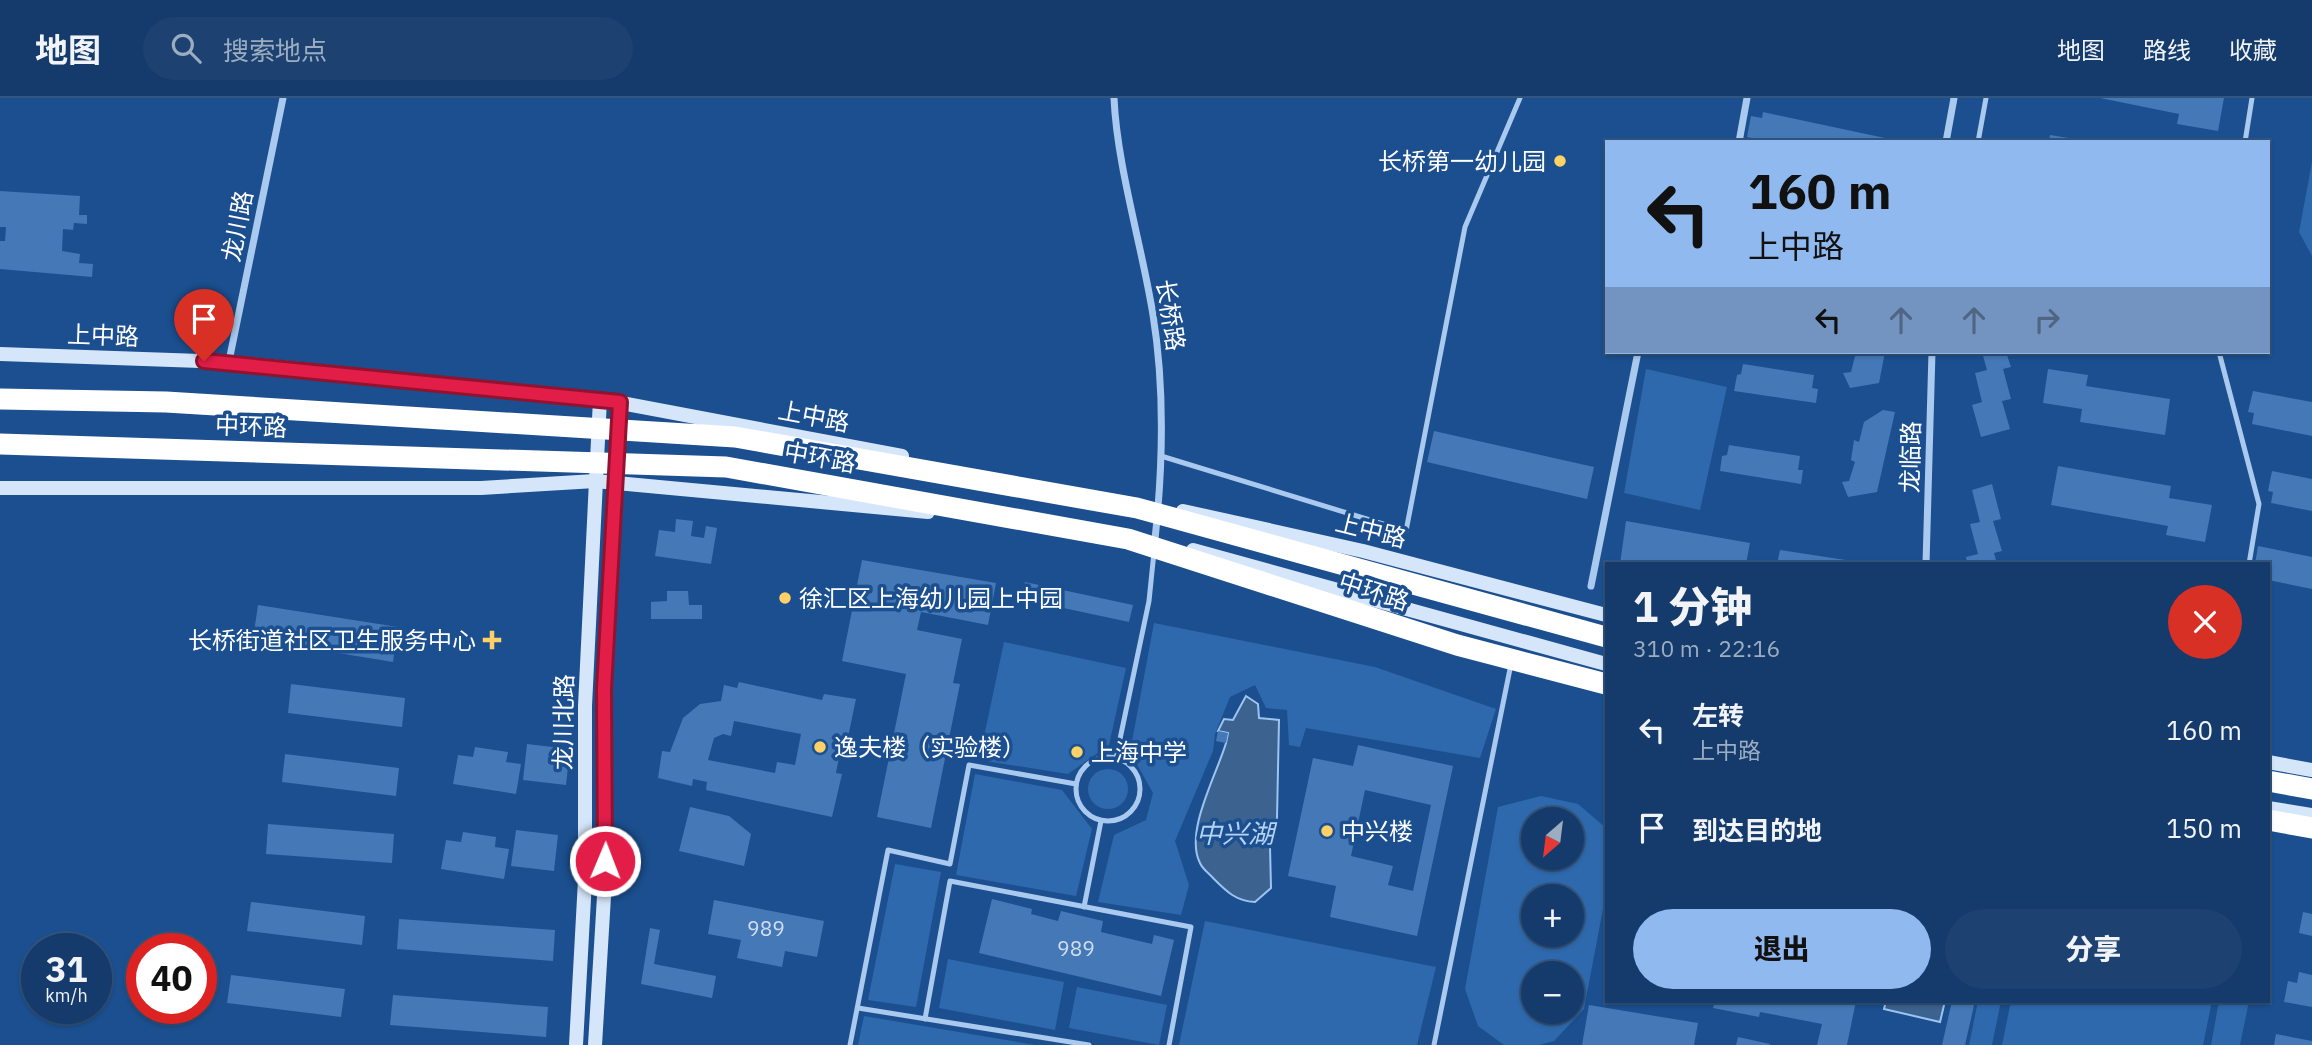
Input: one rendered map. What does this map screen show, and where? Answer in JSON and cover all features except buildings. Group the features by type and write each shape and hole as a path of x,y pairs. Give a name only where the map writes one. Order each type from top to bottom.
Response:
{"highway":[{"name":"中环路","path":"0,398 166,402 735,437 1137,508 1605,637"},
{"name":"中环路","path":"0,444 726,467 1128,539 1457,645 1605,684"},
{"path":"2270,781 2312,789"},
{"path":"2270,820 2312,828"}],"main road":[{"name":"上中路","path":"0,354 229,362 620,402 1159,505 1363,551 1605,615"},
{"name":"龙川北路","path":"576,1045 585,880 585,706 600,399"},
{"name":"龙川北路","path":"595,1045 604,892 604,689 620,402"},
{"path":"0,488 481,488 595,481 1105,527 1605,664"},
{"path":"2270,762 2312,770"},
{"path":"2270,808 2312,815"}],"street":[{"name":"龙川路","path":"229,362 282,98"},
{"name":"长桥路","path":"1114,98 1157,344 1162,422 1155,539"},
{"path":"1739,140 1747,98"},
{"path":"1946,140 1954,98"},
{"path":"1591,586 1638,354"},
{"name":"龙临路","path":"1926,562 1931,354"}],"lane":[{"path":"1161,456 1406,531 1465,227 1520,98"},
{"path":"1978,140 1986,98"},
{"path":"2245,140 2252,98"},
{"path":"2219,354 2259,504 2249,562"},
{"path":"1116,758 1149,601 1155,539"},
{"path":"1434,1045 1517,639"},
{"path":"1116,758 1126,762 1139,779 1139,800 1126,816 1116,821 1101,821 1086,813 1080,805 1076,784 1086,766 1095,760 1116,758"},
{"path":"850,1045 888,850 950,864 969,765 1076,784"},
{"path":"1084,906 1101,821"},
{"path":"925,1019 950,881 1191,927 1169,1045"},
{"path":"858,1008 1089,1045"}],"shaded area":[{"path":"2312,162 2312,256 2299,232"},
{"path":"1646,369 1727,387 1700,510 1624,493"},
{"path":"1154,623 1375,667 1496,709 1480,758 1306,728 1300,747 1289,745 1287,710 1266,708 1255,685 1230,697 1215,734 1213,751 1175,841 1189,885 1181,915 1098,902 1114,835 1146,820 1153,793 1130,752"},
{"path":"1004,642 1126,668 1109,745 1068,774 979,760"},
{"path":"1108,769 1116,770 1122,775 1127,781 1127,797 1122,803 1116,808 1108,809 1100,808 1094,803 1089,797 1088,789 1089,781 1094,775 1100,770"},
{"path":"975,774 1062,790 1092,829 1076,896 956,875"},
{"path":"1541,796 1578,804 1582,807 1521,807 1521,870 1584,870 1584,809 1605,827 1605,898 1584,1009 1584,961 1521,961 1521,1024 1570,1024 1554,1041 1539,1045 1504,1045 1478,1026 1465,989 1498,807"},
{"path":"895,864 941,872 916,1007 868,1000"},
{"path":"1205,921 1436,967 1417,1045 1179,1045"},
{"path":"948,959 1064,982 1055,1030 939,1008"},
{"path":"1077,987 1167,1005 1159,1045 1069,1028"},
{"path":"1978,1003 2001,1003 1992,1045 1969,1045"},
{"path":"2011,1003 2212,1003 2203,1045 2002,1045"},
{"path":"2219,1003 2249,1003 2240,1045 2211,1045"},
{"path":"864,1016 1035,1045 858,1045"}],"water":[{"name":"中兴湖","path":"1246,696 1258,704 1259,718 1279,720 1277,818 1270,847 1271,888 1255,902 1237,898 1223,888 1203,868 1196,850 1199,820 1228,733 1218,731 1224,719 1233,720"},
{"path":"1886,1003 1945,1003 1940,1022 1884,1009"}],"place":[{"name":"长桥第一幼儿园","path":"1560,161"},
{"name":"徐汇区上海幼儿园上中园","path":"785,598"},
{"name":"长桥街道社区卫生服务中心","path":"492,640"},
{"name":"逸夫楼（实验楼）","path":"820,747"},
{"name":"上海中学","path":"1077,752"},
{"name":"中兴楼","path":"1327,831"}],"route":[{"path":"204,361 620,402 604,689 605,861"}]}
